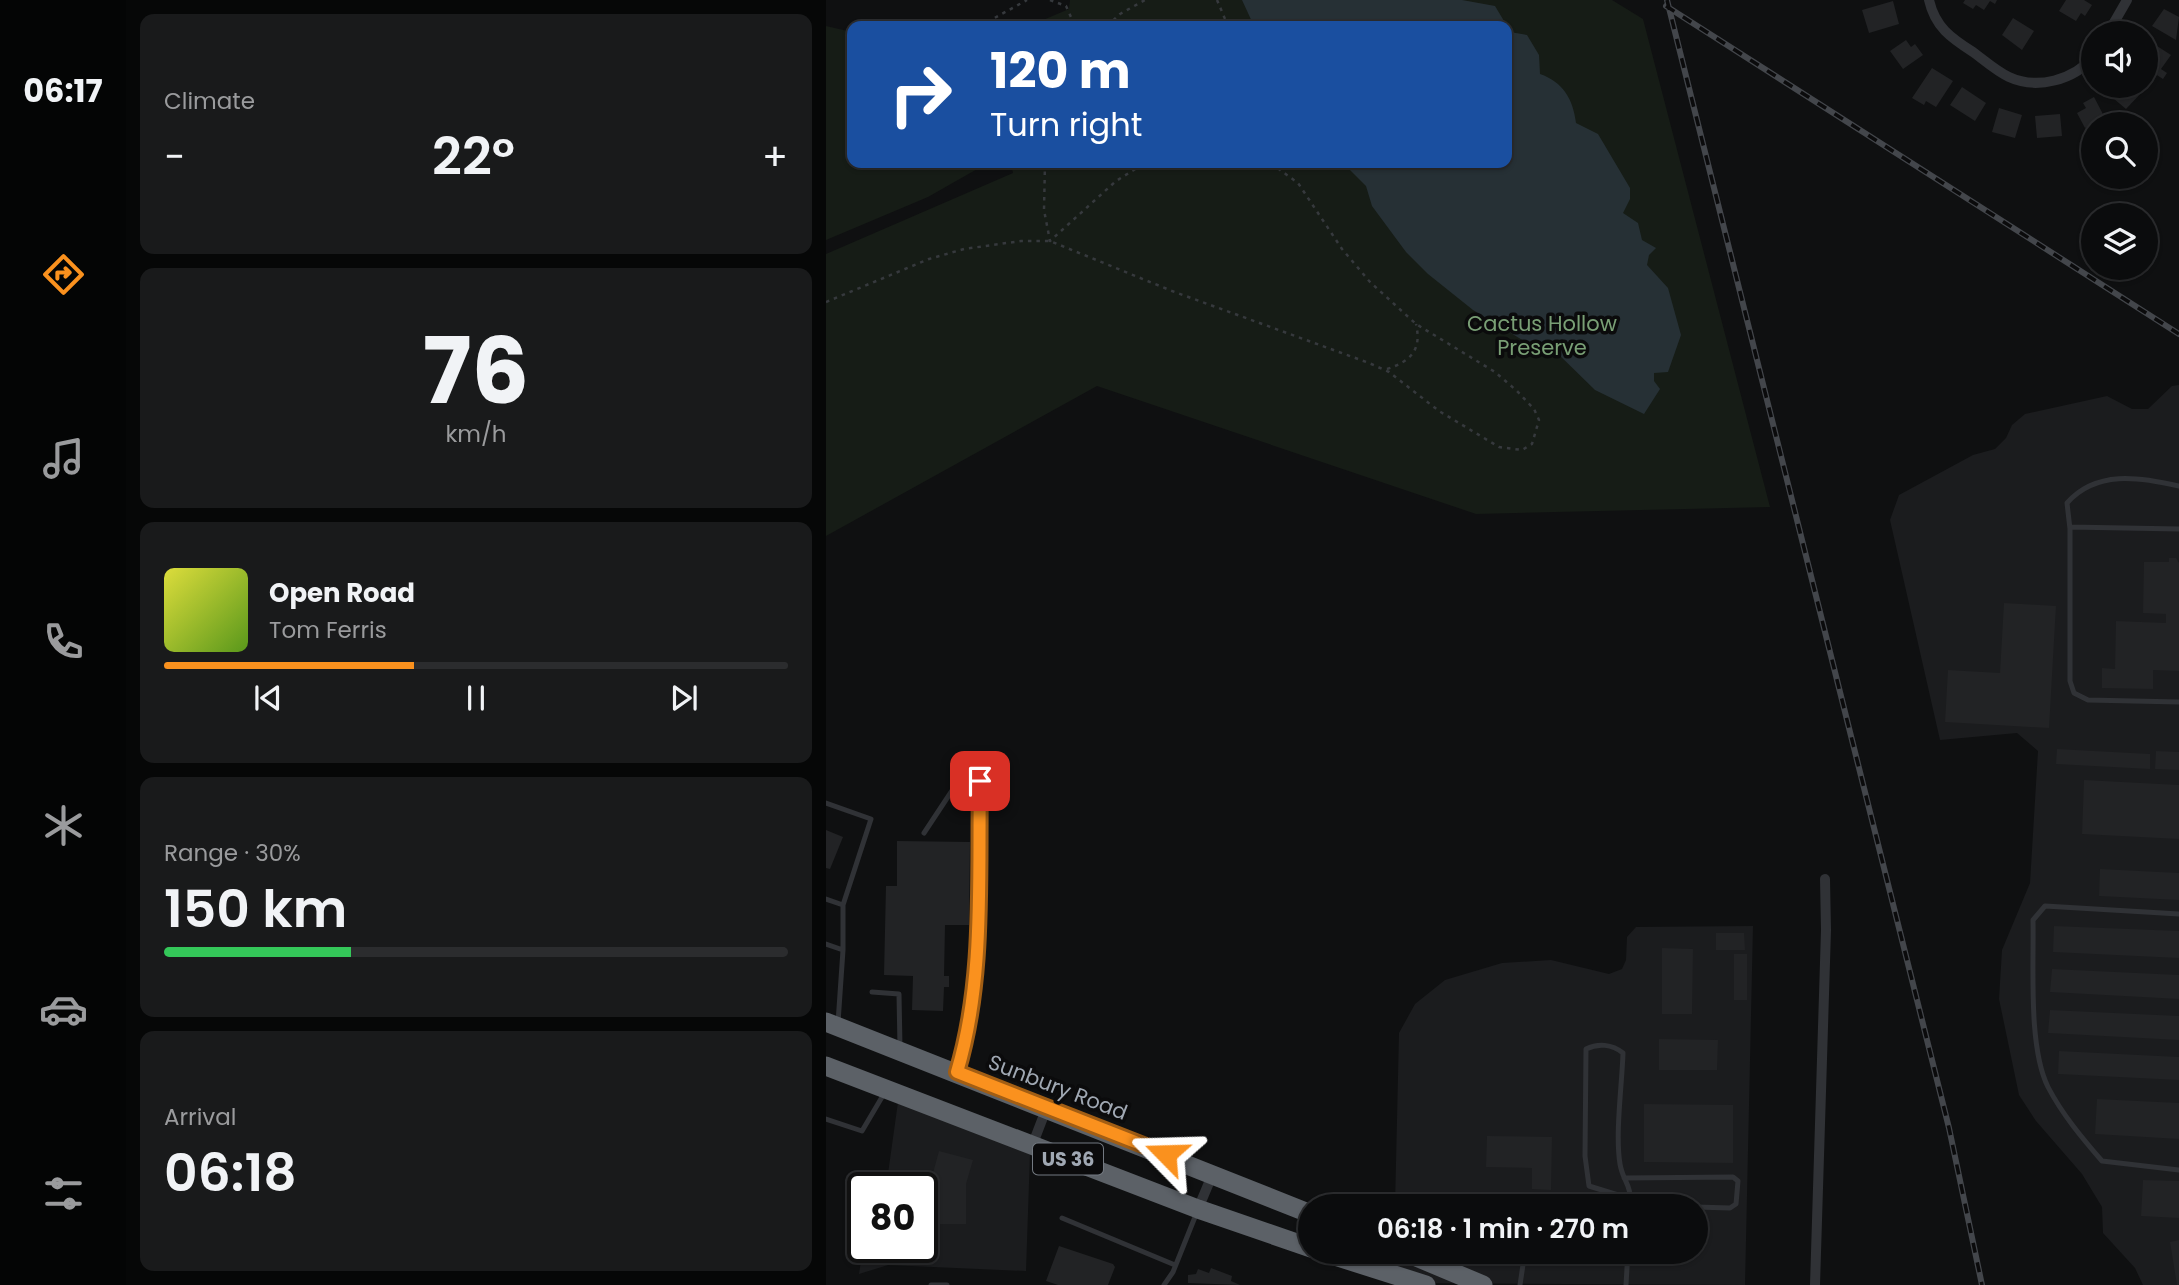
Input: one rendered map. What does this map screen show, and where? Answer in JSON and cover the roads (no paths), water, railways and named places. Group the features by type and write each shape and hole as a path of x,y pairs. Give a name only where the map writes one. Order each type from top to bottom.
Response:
{"highway":[{"name":"Sunbury Road","path":"832,1024 1298,1208"},
{"name":"US 36","path":"826,1066 1198,1209 1298,1244"},
{"path":"1361,1264 1426,1285"},
{"path":"1433,1264 1483,1285"}],"street":[{"path":"1929,0 1944,33 2009,77 2032,82 2063,79 2081,69"},
{"path":"2115,21 2127,0"},
{"path":"1815,1285 1826,930 1825,879"},
{"path":"1032,1146 1047,1107"},
{"path":"1198,1209 1213,1173"}],"lane":[{"path":"2179,486 2110,477 2078,490 2067,503 2070,527 2070,681 2074,693 2088,700 2179,702"},
{"path":"2070,527 2179,529"},
{"path":"924,833 963,774 980,781 975,992 970,1031 957,1072"},
{"path":"826,803 871,819 843,905 843,950 832,1024"},
{"path":"826,899 843,905"},
{"path":"2179,914 2045,906 2033,920 2036,1035 2047,1084 2074,1128 2102,1161 2179,1170"},
{"path":"826,944 843,950"},
{"path":"872,992 899,994 900,1050"},
{"path":"1609,1194 1589,1186 1585,1156 1586,1049 1594,1045 1615,1047 1623,1053 1620,1163 1631,1194"},
{"path":"826,1119 862,1131 887,1090"},
{"path":"1624,1178 1733,1177 1738,1181 1737,1204 1730,1208 1708,1207"},
{"path":"1164,1285 1198,1209"},
{"path":"1062,1218 1175,1265"},
{"path":"1520,1285 1523,1264"},
{"path":"1626,1285 1627,1264"},
{"path":"931,1285 947,1285"}],"railway":[{"path":"1667,0 1949,1128 1982,1285"},
{"path":"1666,6 2179,334"}],"park label":[{"name":"Cactus Hollow Preserve","path":"1542,335"}]}
